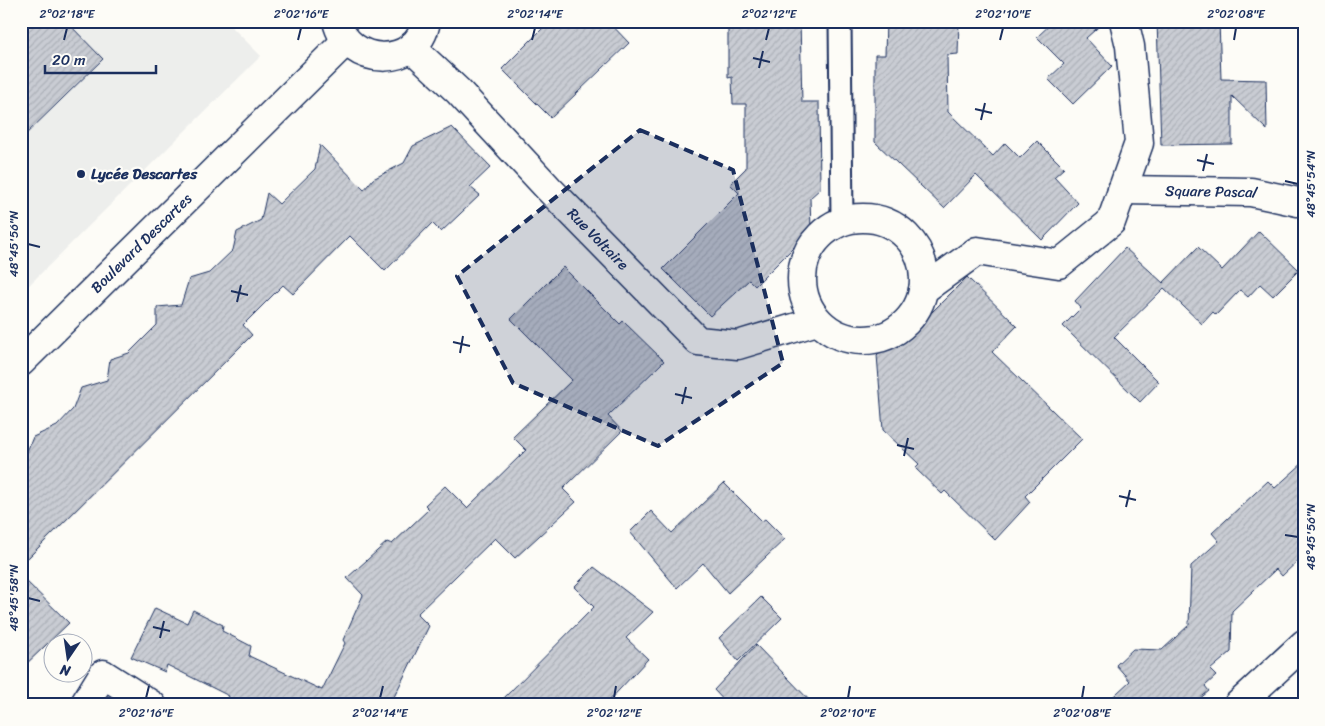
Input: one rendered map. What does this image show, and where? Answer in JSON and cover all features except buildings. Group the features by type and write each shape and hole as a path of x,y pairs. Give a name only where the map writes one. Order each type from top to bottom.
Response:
{"street":[{"path":"411,47 420,38 426,21"},
{"path":"840,21 842,220"},
{"path":"923,290 978,251 1059,264 1112,222 1139,143 1130,46 1124,21"},
{"name":"Boulevard Descartes","path":"21,362 341,31 356,50 370,56 384,58 398,54 411,47"},
{"name":"Rue Voltaire","path":"411,47 458,91 549,189 698,341 738,345 817,321"},
{"name":"Square Pascal","path":"1122,190 1250,192 1298,202"},
{"path":"867,217 888,222 906,234 917,248 924,269 923,290 914,314 899,329 880,339 855,341 834,334 817,321 808,309 801,289 802,267 805,255 823,231 842,220 867,217"},
{"path":"1238,705 1304,644"},
{"path":"84,705 103,674 152,705"}],"highlighted area":[{"path":"640,130 733,170 783,363 658,446 513,383 457,276"}],"shaded area":[{"name":"Lycée Descartes","path":"21,21 226,21 261,56 21,293"}],"place":[{"name":"Lycée Descartes","path":"81,174"}]}
